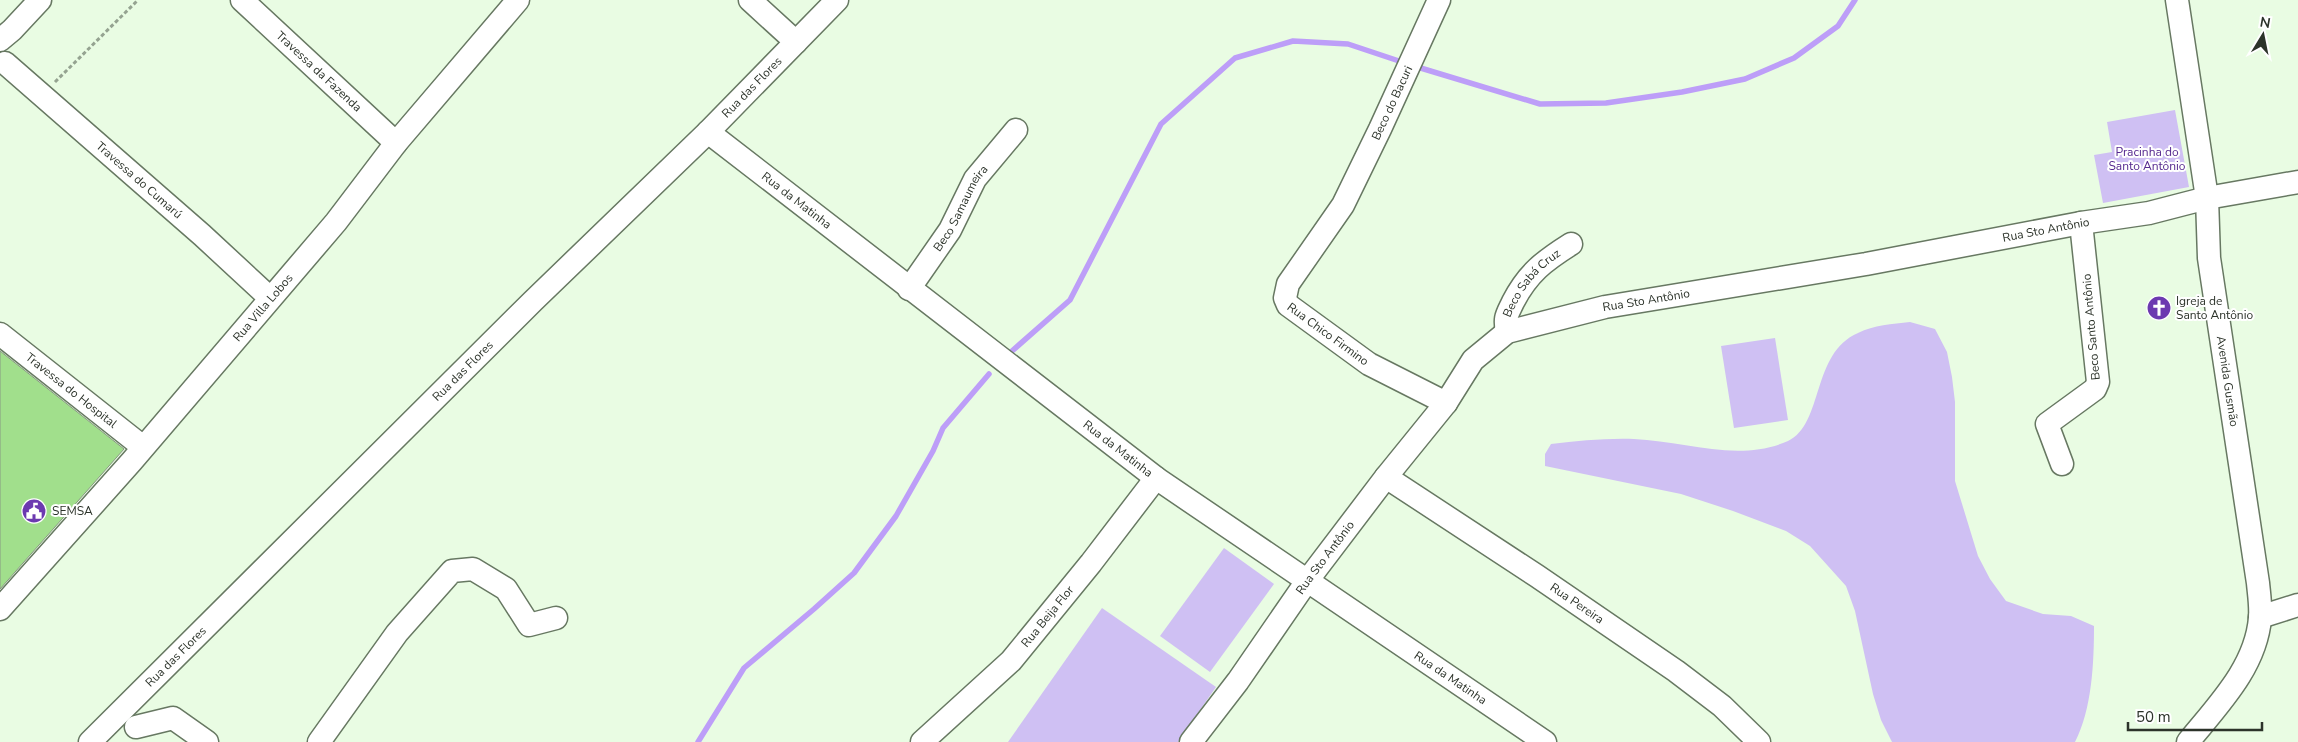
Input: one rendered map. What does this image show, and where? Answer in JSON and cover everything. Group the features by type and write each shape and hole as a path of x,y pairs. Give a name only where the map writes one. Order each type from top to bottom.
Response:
{"street":[{"path":"2,67 6,35 40,0"},
{"name":"Travessa da Fazenda","path":"242,0 396,143"},
{"name":"Rua Villa Lobos","path":"0,609 336,222 396,143 518,0"},
{"path":"750,0 796,42"},
{"name":"Rua das Flores","path":"90,742 533,301 708,132 837,0"},
{"name":"Beco do Bacuri","path":"1343,204 1380,129 1439,0"},
{"name":"Avenida Gusmão","path":"2177,0 2207,198 2209,258 2258,583 2260,617 2256,642 2245,667 2229,691 2188,742"},
{"name":"Travessa do Cumarú","path":"2,67 42,95 202,235 270,298"},
{"name":"Beco Samaumeira","path":"909,289 950,230 975,179 1016,130"},
{"name":"Rua da Matinha","path":"708,132 1156,478 1545,742"},
{"name":"Rua Sto Antônio","path":"1191,742 1238,681 1308,581 1386,477 1446,403 1474,360 1507,332 1605,307 1866,264 2081,223 2149,213 2207,198 2298,182"},
{"name":"Rua Chico Firmino","path":"1343,204 1288,284 1285,298 1288,305 1369,364 1446,403"},
{"name":"Beco Santo Antônio","path":"2062,464 2047,424 2095,389 2098,382 2081,223"},
{"name":"Beco Sabá Cruz","path":"1507,332 1504,320 1523,282 1549,258 1571,244"},
{"name":"Travessa do Hospital","path":"0,334 143,446"},
{"name":"Rua Pereira","path":"1386,477 1537,576 1676,671 1722,706 1758,742"},
{"name":"Rua Beija Flor","path":"922,742 1011,661 1091,563 1156,478"},
{"path":"319,742 397,633 452,571 472,569 506,588 528,625 556,618"},
{"path":"2260,617 2298,605"},
{"path":"120,711 143,735 173,718 207,742"}],"path":[{"path":"42,95 138,0"}],"green space":[{"name":"Pracinha do Santo Antônio","path":"2175,110 2189,187 2103,203 2094,155 2112,152 2107,122"},
{"path":"1910,322 1935,329 1947,352 1955,402 1955,481 1978,556 1990,579 2006,601 2043,614 2071,616 2094,626 2091,686 2081,729 2075,742 1892,742 1881,720 1873,694 1855,611 1846,586 1810,546 1786,531 1681,494 1545,466 1545,454 1551,444 1603,439 1634,439 1731,451 1769,447 1788,441 1799,432 1808,420 1825,371 1832,356 1843,343 1870,328"},
{"path":"1775,338 1788,420 1734,428 1721,346"},
{"path":"1224,548 1274,584 1210,672 1160,636"},
{"path":"1102,608 1216,687 1178,742 1008,742"}],"building":[{"name":"SEMSA","path":"0,351 124,449 0,589"}],"waterway":[{"path":"1414,66 1540,104 1606,103 1682,92 1745,79 1794,58 1838,26 1855,0"},
{"path":"1012,351 1070,300 1161,124 1235,58 1293,41 1348,44 1405,63"},
{"path":"698,742 744,668 854,573 896,516 933,451 943,428 989,374"}],"place":[{"name":"Igreja de Santo Antônio","path":"2159,308"},
{"name":"SEMSA","path":"34,511"}]}
